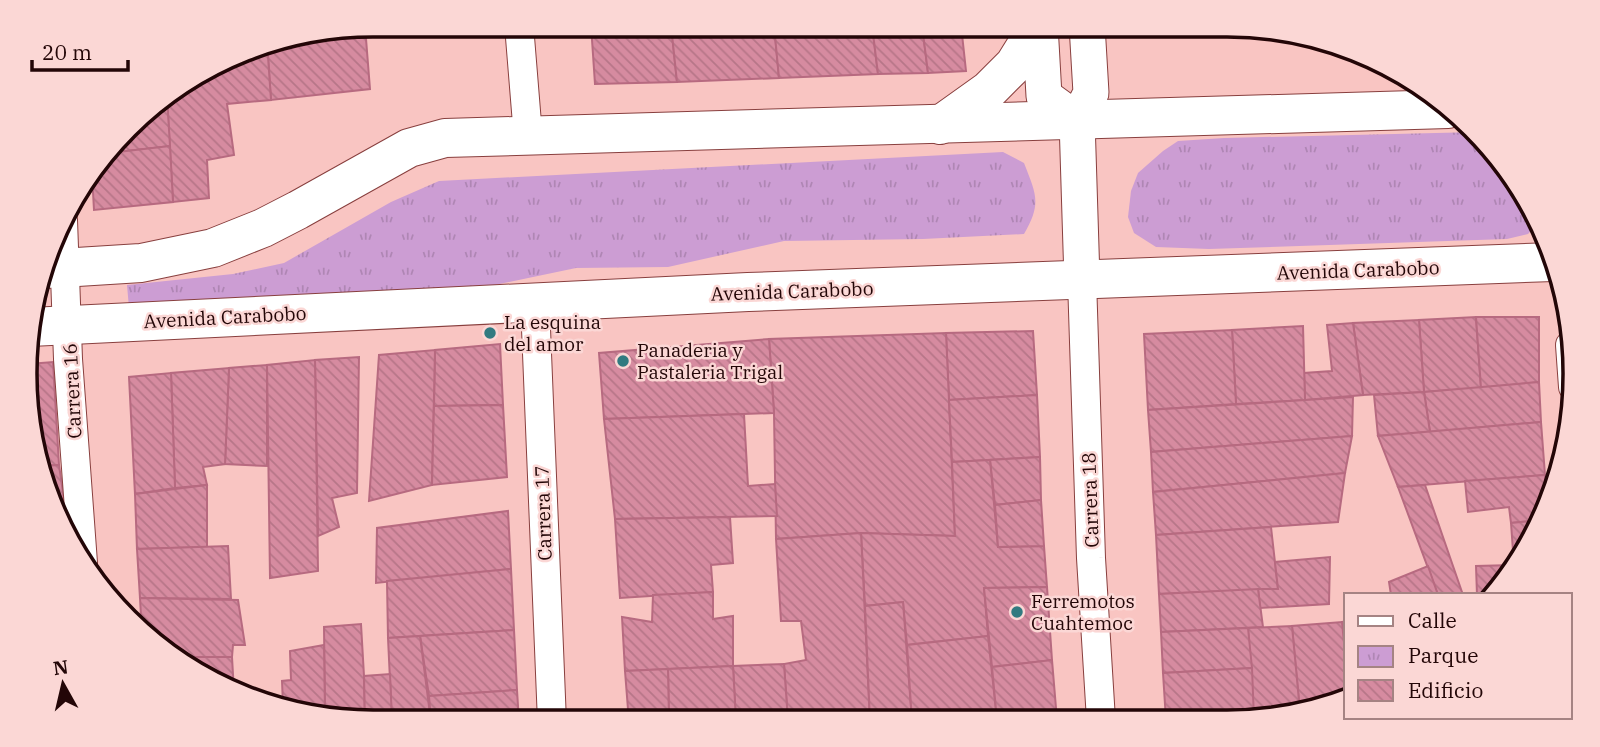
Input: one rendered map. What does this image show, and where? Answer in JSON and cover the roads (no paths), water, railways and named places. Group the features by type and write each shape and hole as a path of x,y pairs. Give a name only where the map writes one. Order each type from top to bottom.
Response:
{"main road":[{"path":"940,125 989,90 1014,65 1032,37"},
{"path":"55,268 141,263 214,248 275,222 408,148 445,138 1437,110"},
{"name":"Avenida Carabobo","path":"40,326 748,292 1544,262"}],"street":[{"path":"520,37 528,136"},
{"path":"1041,37 1044,96 1077,120"},
{"path":"1082,280 1077,120 1091,93 1088,37"},
{"name":"Carrera 16","path":"55,268 68,325 82,541"},
{"name":"Carrera 18","path":"1082,280 1091,558 1100,710"},
{"name":"Carrera 17","path":"535,304 552,710"}],"place":[{"name":"La esquina del amor","path":"490,333"},
{"name":"Panaderia y Pastaleria Trigal","path":"623,361"},
{"name":"Ferremotos Cuahtemoc","path":"1017,612"}]}
